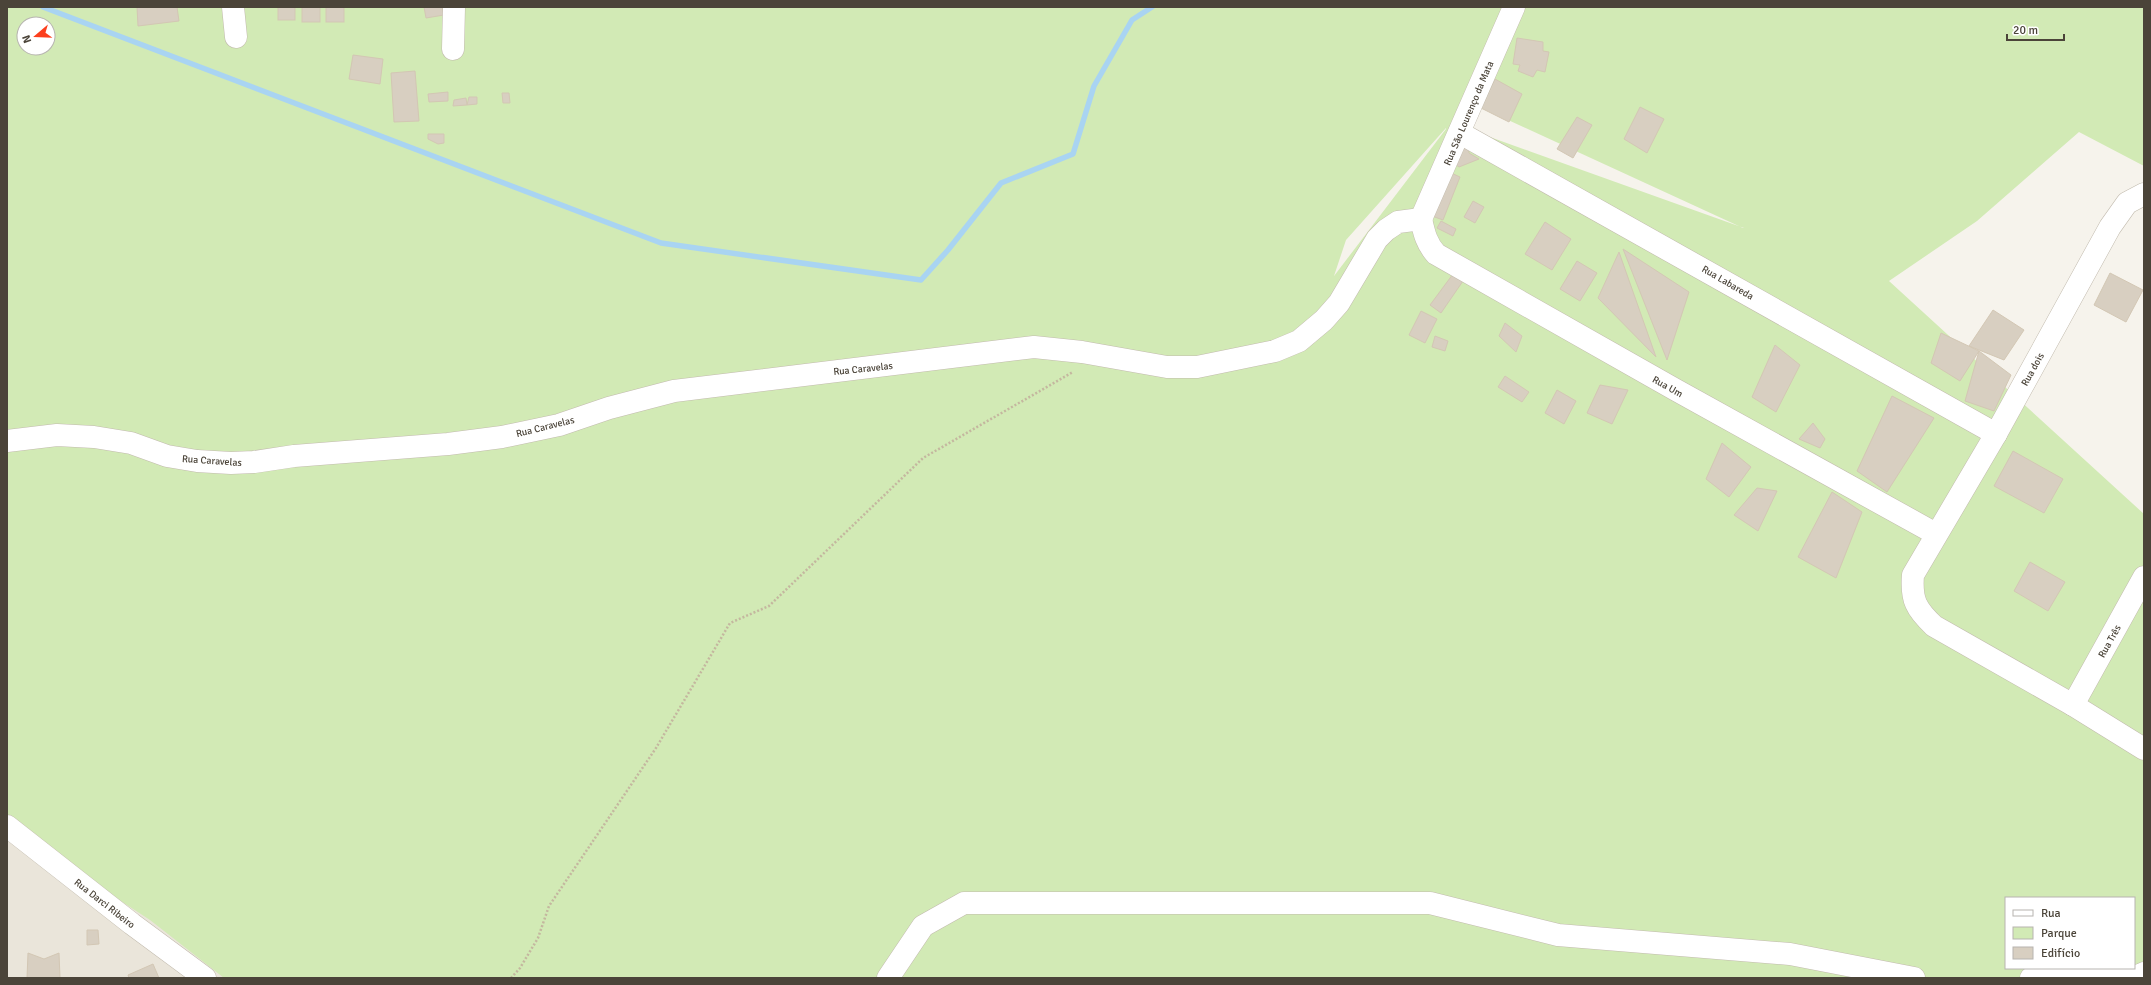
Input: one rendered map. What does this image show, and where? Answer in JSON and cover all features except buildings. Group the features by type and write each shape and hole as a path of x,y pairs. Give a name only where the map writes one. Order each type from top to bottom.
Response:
{"street":[{"path":"232,7 236,37"},
{"path":"453,49 454,7"},
{"name":"Rua São Lourenço da Mata","path":"1421,218 1514,7"},
{"name":"Rua Labareda","path":"1460,132 1996,434"},
{"name":"Rua dois","path":"2136,199 2095,252 1996,434 1913,575 1912,590 1914,602 1921,614 1934,626 2073,705 2144,749"},
{"name":"Rua Caravelas","path":"7,441 57,435 94,436 131,443 167,456 197,461 231,463 254,462 336,451 448,444 502,437 559,425 609,408 674,391 1034,347 1091,354 1168,367 1197,367 1275,351 1299,341 1324,320 1339,303 1377,239 1398,222 1421,218"},
{"name":"Rua Um","path":"1421,218 1425,237 1429,246 1436,254 1676,390 1936,534"},
{"name":"Rua Três","path":"2073,705 2144,577"},
{"name":"Rua Darci Ribeiro","path":"11,833 205,978"},
{"path":"888,978 923,926 964,903 1430,902 1558,935 1790,954 1914,978"},
{"path":"2031,978 2076,971 2138,976 2144,973"}],"path":[{"path":"511,978 520,968 538,938 549,906 656,748 730,623 769,606 923,458 1091,354"}],"shaded area":[{"path":"7,797 231,978 7,978"}],"green space":[{"path":"7,7 2144,7 2144,166 2079,132 1977,221 1889,281 2144,514 2144,978 224,978 150,920 7,827","holes":["1482,108 1739,226 1451,123","1446,129 1334,276 1346,240"]}],"waterway":[{"path":"43,7 661,243 921,280 948,250 1001,183 1073,154 1094,86 1132,20 1152,7"}]}
